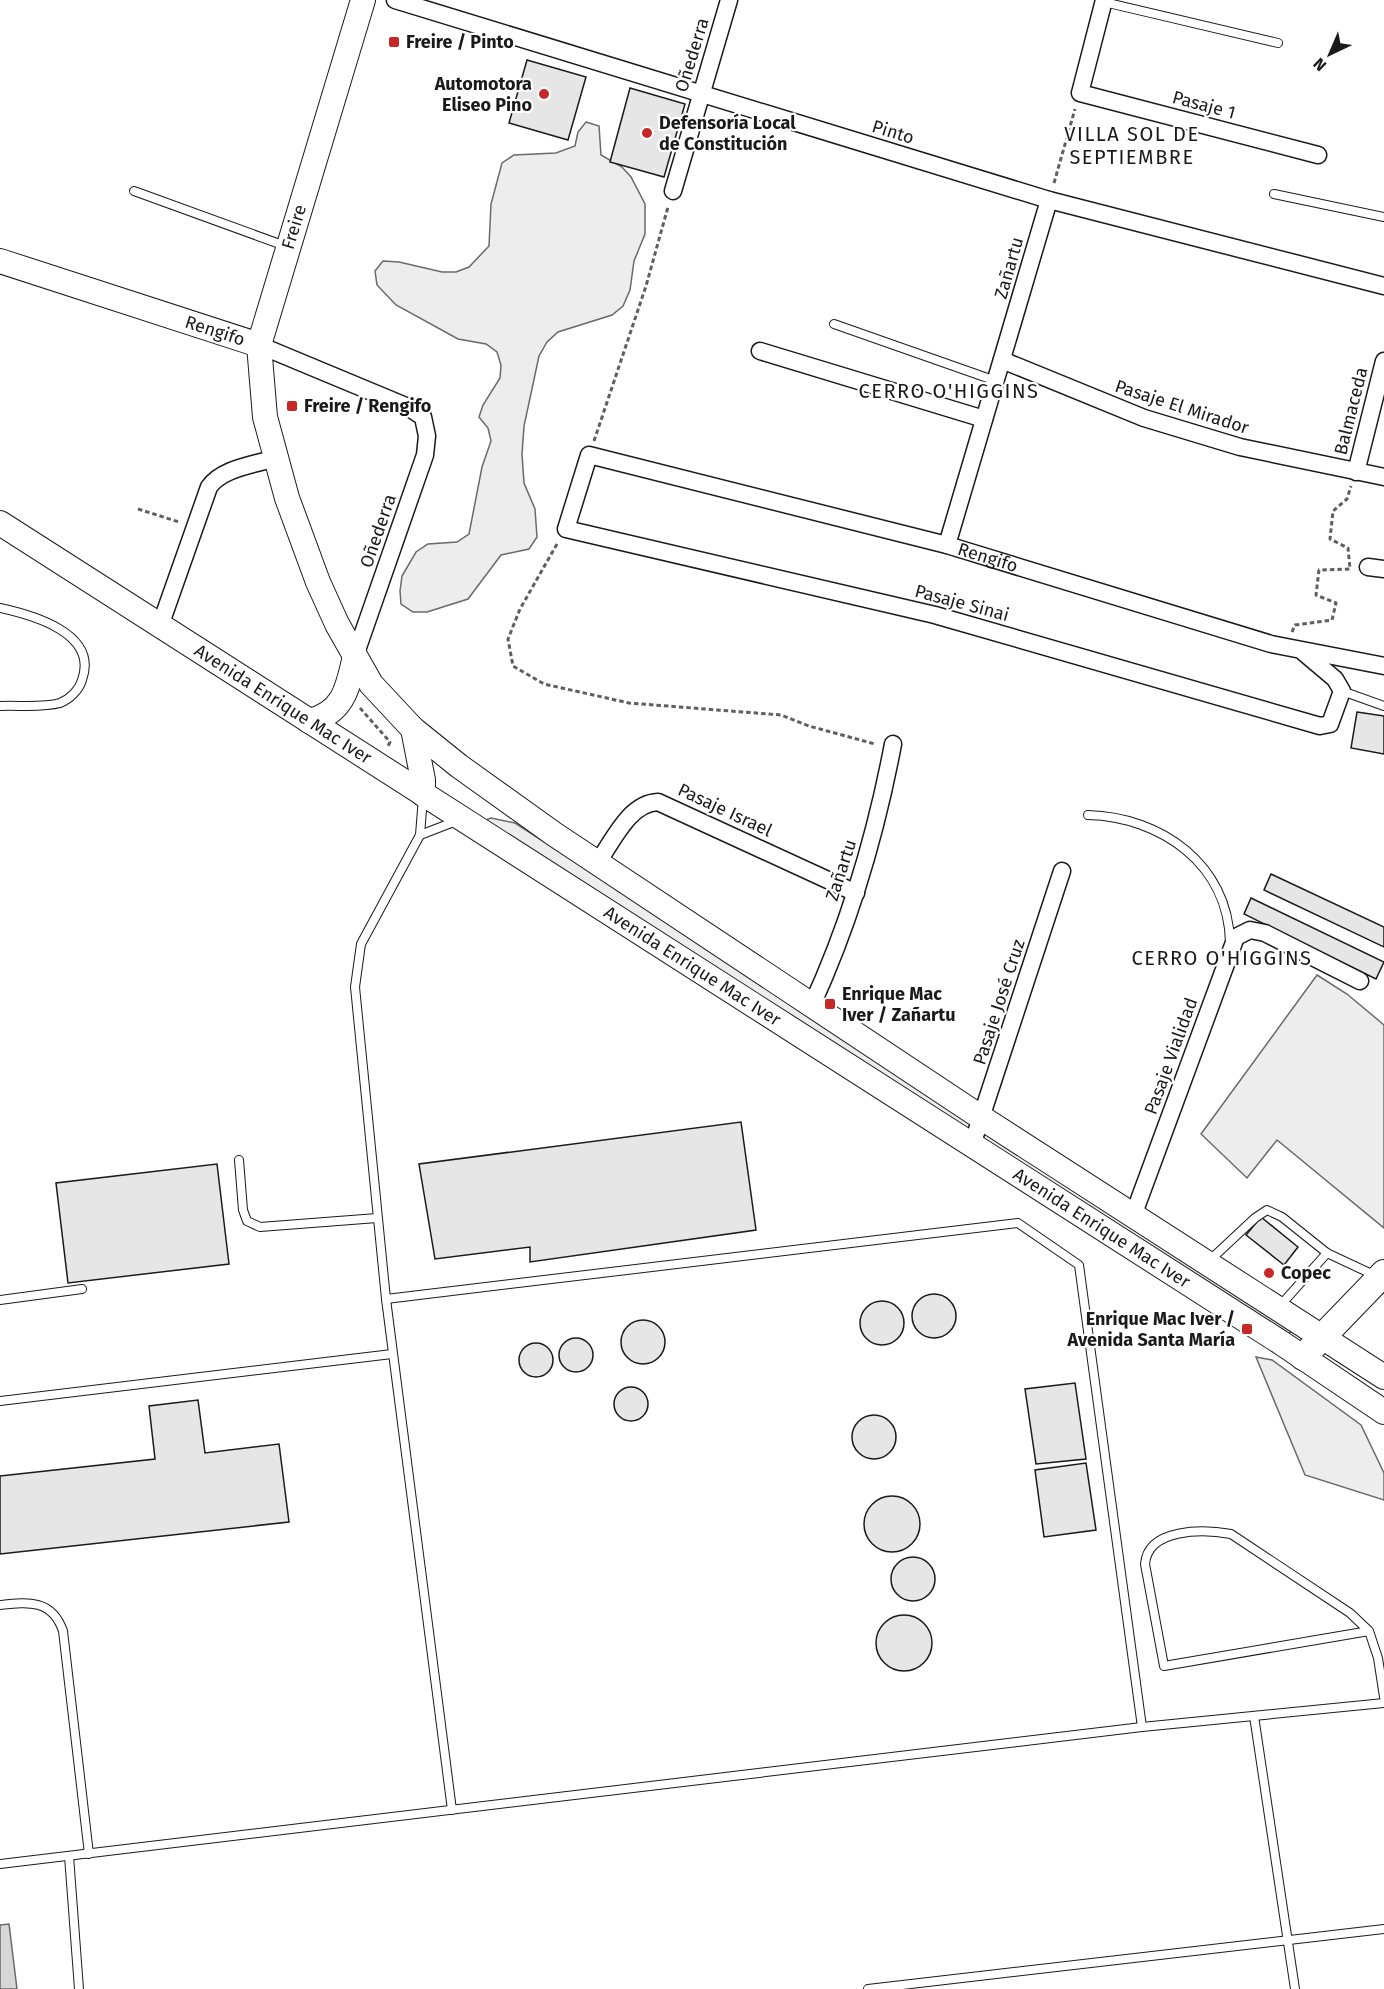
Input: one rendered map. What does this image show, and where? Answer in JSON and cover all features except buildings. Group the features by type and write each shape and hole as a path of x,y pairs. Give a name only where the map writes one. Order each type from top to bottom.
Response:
{"main road":[{"name":"Freire","path":"355,656 318,582 275,458 265,417 259,345 363,0"},
{"name":"Rengifo","path":"0,261 259,345"},
{"name":"Avenida Enrique Mac Iver","path":"0,523 1303,1357 1383,1394"},
{"path":"309,721 326,715 341,702 346,693 355,656"},
{"name":"Avenida Enrique Mac Iver","path":"355,656 371,684 413,729 480,783 982,1118 1322,1337 1383,1394"},
{"path":"413,729 423,780 423,794"},
{"path":"461,819 518,810"},
{"path":"747,1002 764,972"},
{"path":"1303,1357 1376,1284"}],"street":[{"name":"Pinto","path":"395,0 1049,200 1384,286"},
{"name":"Oñederra","path":"673,191 729,0"},
{"path":"1080,93 1104,1"},
{"name":"Pasaje 1","path":"1080,93 1318,155"},
{"name":"Zañartu","path":"947,545 1049,200"},
{"name":"Rengifo","path":"259,345 408,407 423,417"},
{"path":"760,351 984,419"},
{"name":"Pasaje El Mirador","path":"1002,360 1144,418 1240,447 1384,477"},
{"name":"Balmaceda","path":"1356,472 1384,361"},
{"name":"Oñederra","path":"355,656 425,455 427,436 423,417"},
{"path":"566,530 589,455"},
{"name":"Rengifo","path":"589,455 947,545 1295,650 1384,666"},
{"path":"160,626 214,479 275,458"},
{"name":"Pasaje Sinai","path":"566,530 935,615 1320,726 1330,724 1342,691"},
{"path":"1295,650 1335,679 1342,691"},
{"name":"Zañartu","path":"812,1005 856,893 880,812 893,744"},
{"name":"Pasaje Israel","path":"598,862 633,812 643,804 658,802 856,893"},
{"name":"Pasaje José Cruz","path":"972,1145 1062,872"},
{"path":"1230,948 1242,933 1258,931 1360,981"},
{"name":"Pasaje Vialidad","path":"1133,1216 1230,948"}],"lane":[{"path":"1104,1 1278,43"},
{"path":"134,190 288,247"},
{"path":"1274,194 1384,217"},
{"path":"834,324 996,381"},
{"path":"0,608 32,615 71,637 82,652 85,671 79,687 60,703 0,706"},
{"path":"1342,691 1384,706"},
{"path":"423,794 420,835 362,944 355,987 376,1218 392,1354 452,1810"},
{"path":"1088,815 1108,816 1143,824 1187,849 1210,876 1219,891 1228,919 1230,948"},
{"path":"420,835 461,819"},
{"path":"239,1160 243,1210 247,1221 260,1227 376,1218"},
{"path":"1207,1263 1255,1218 1267,1210 1282,1217 1327,1253 1376,1284"},
{"path":"386,1299 1018,1222 1079,1265 1142,1727"},
{"path":"1278,1309 1327,1253"},
{"path":"0,1300 81,1289"},
{"path":"0,1401 392,1354"},
{"path":"1369,1630 1164,1666 1145,1564 1148,1551 1162,1537 1209,1531 1231,1534 1350,1613 1369,1630 1378,1658 1384,1697"},
{"path":"0,1605 23,1602 40,1604 55,1614 63,1631 88,1854"},
{"path":"0,1864 1142,1727 1384,1703"},
{"path":"1254,1716 1295,1989"},
{"path":"69,1856 79,1989"},
{"path":"867,1989 1384,1929"}],"path":[{"path":"1049,200 1080,93"},
{"path":"589,455 646,286 673,191"},
{"path":"1295,650 1295,625 1332,620 1336,603 1316,595 1319,570 1350,569 1348,548 1330,539 1333,511 1347,499 1356,472"},
{"path":"138,509 195,527"},
{"path":"566,530 520,609 508,639 513,666 544,684 629,703 782,715 809,726 872,744 893,744"}],"shaded area":[{"path":"586,122 599,126 601,155 622,167 631,177 645,204 645,234 634,261 630,290 623,306 612,315 558,332 547,342 539,356 524,426 522,454 524,483 535,509 537,537 529,549 501,555 468,599 427,612 413,612 401,604 400,591 402,576 416,552 428,544 457,542 469,534 482,467 491,441 488,428 479,417 483,405 500,378 501,365 497,352 486,344 458,339 396,305 377,285 375,271 383,261 399,262 442,272 456,272 469,267 489,246 491,204 502,163 514,155 556,153 575,146 578,132"},
{"path":"491,818 515,823 1295,1327 1283,1340 481,822"},
{"path":"1317,975 1347,994 1384,1025 1384,1228 1277,1140 1247,1178 1201,1134"},
{"path":"1256,1357 1272,1360 1361,1425 1384,1473 1384,1500 1305,1475"},
{"path":"9,1924 17,1989 0,1989 0,1925"}],"place":[{"name":"Freire / Pinto","path":"394,42"},
{"name":"Automotora Eliseo Pino","path":"544,94"},
{"name":"Defensoría Local de Constitución","path":"647,133"},
{"name":"Freire / Rengifo","path":"292,406"},
{"name":"Enrique Mac Iver / Zañartu","path":"830,1004"},
{"name":"Copec","path":"1269,1273"},
{"name":"Enrique Mac Iver / Avenida Santa María","path":"1247,1329"}],"district":[{"name":"VILLA SOL DE SEPTIEMBRE","path":"1132,146"},
{"name":"CERRO O'HIGGINS","path":"949,391"},
{"name":"CERRO O'HIGGINS","path":"1222,958"}]}
